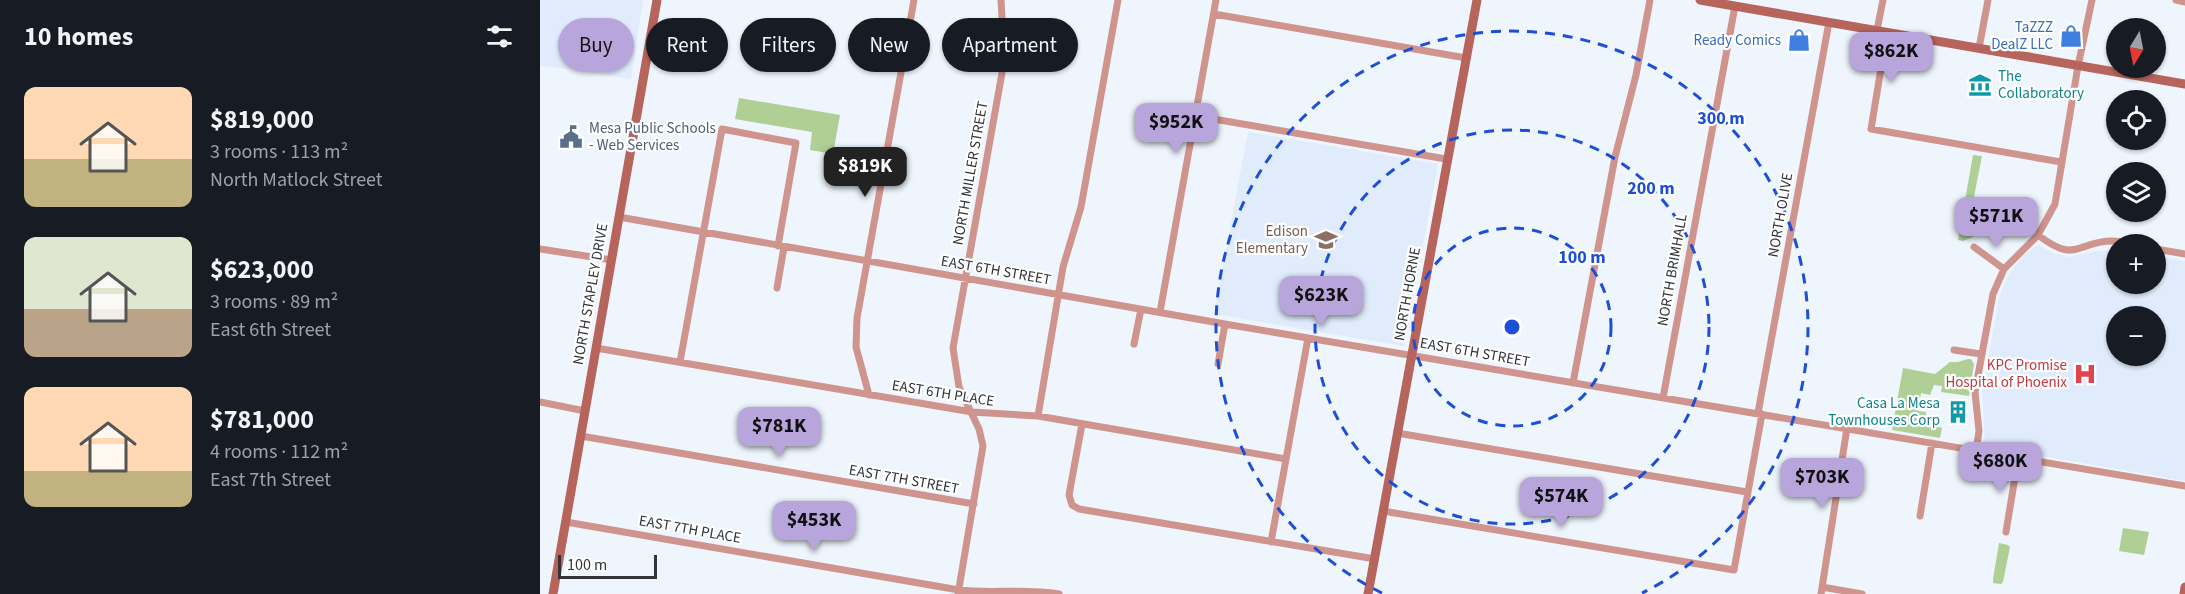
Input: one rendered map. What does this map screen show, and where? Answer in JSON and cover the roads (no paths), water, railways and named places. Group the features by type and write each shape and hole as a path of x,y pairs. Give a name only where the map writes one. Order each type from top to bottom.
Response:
{"main road":[{"name":"NORTH STAPLEY DRIVE","path":"553,594 657,0"},
{"name":"NORTH HORNE","path":"1368,594 1477,0"},
{"path":"1700,0 2185,84"},
{"path":"2184,594 2185,587"}],"street":[{"path":"869,395 856,347 855,332 914,0"},
{"name":"NORTH MILLER STREET","path":"958,592 983,446 972,412 959,387 953,348 1003,63 1001,0"},
{"path":"1038,416 1063,267 1081,207 1118,0"},
{"path":"1160,312 1216,0"},
{"path":"1573,382 1615,157 1636,75 1650,0"},
{"path":"1877,30 1883,0"},
{"path":"1979,48 1988,0"},
{"path":"1976,451 1979,431 1975,392 1993,294 2004,269 2038,235 2055,204 2078,66 2092,0"},
{"path":"2176,0 2185,2"},
{"name":"NORTH BRIMHALL","path":"1663,398 1735,6"},
{"path":"1214,14 1466,58"},
{"name":"NORTH OLIVE","path":"1383,510 1734,570 1829,22"},
{"path":"1887,32 1871,129 2061,162"},
{"path":"1196,116 1446,159"},
{"path":"680,362 722,129 796,143 777,288"},
{"name":"EAST 6TH STREET","path":"619,217 1225,324 2185,486"},
{"path":"2038,235 2062,250 2074,251 2106,242"},
{"path":"1974,248 2004,269"},
{"path":"540,249 612,260"},
{"path":"2166,251 2185,254"},
{"path":"1134,344 1141,309"},
{"path":"1218,364 1225,324"},
{"path":"1271,542 1308,338"},
{"name":"EAST 6TH PLACE","path":"596,348 972,412 1038,416 1286,459"},
{"path":"1954,350 1981,354"},
{"path":"540,402 585,411"},
{"path":"1082,424 1069,495 1075,507 1375,559"},
{"path":"1847,428 1821,591 1862,594"},
{"path":"1397,433 1747,492"},
{"name":"EAST 7TH STREET","path":"581,436 974,504"},
{"path":"1920,516 1932,443"},
{"path":"2006,532 2018,459"},
{"name":"EAST 7TH PLACE","path":"566,522 958,592 1024,591 1059,594"}],"place":[{"name":"TaZZZ DealZ LLC","path":"2071,36"},
{"name":"Ready Comics","path":"1799,40"},
{"name":"The Collaboratory","path":"1980,85"},
{"name":"Mesa Public Schools - Web Services","path":"571,137"},
{"name":"Edison Elementary","path":"1326,240"},
{"name":"KPC Promise Hospital of Phoenix","path":"2085,374"},
{"name":"Casa La Mesa Townhouses Corp","path":"1958,412"}]}
